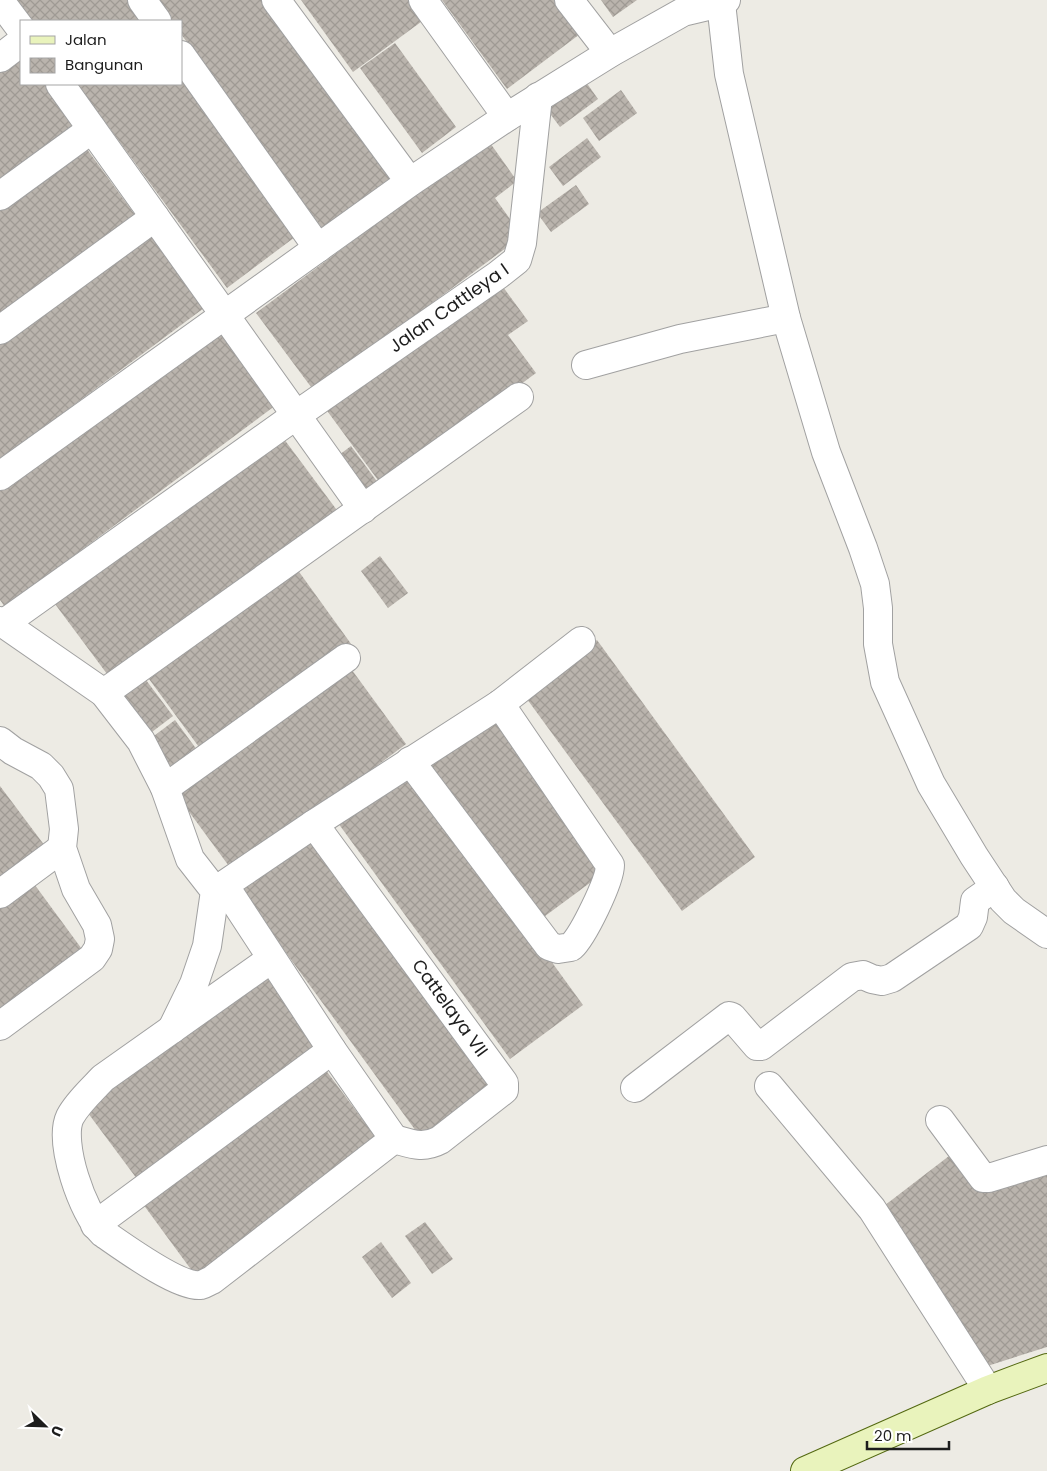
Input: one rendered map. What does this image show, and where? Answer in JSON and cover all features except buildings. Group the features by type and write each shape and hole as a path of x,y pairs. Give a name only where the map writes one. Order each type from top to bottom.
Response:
{"street":[{"path":"142,0 156,20"},
{"path":"276,0 410,182"},
{"path":"422,0 507,117"},
{"path":"569,0 610,53"},
{"path":"0,1 20,28"},
{"path":"0,476 410,182 507,117 686,6 722,1 729,74 786,318 826,452 863,548 874,584 878,608 878,644 885,682 931,784 974,856 1003,900 1014,911 1047,934"},
{"path":"0,58 20,43"},
{"path":"182,56 318,248"},
{"path":"61,85 363,509"},
{"name":"Jalan Cattleya I","path":"2,622 517,260 522,243 538,97"},
{"path":"0,196 92,130"},
{"path":"0,330 155,217"},
{"path":"586,365 680,339 786,318"},
{"path":"104,693 519,397"},
{"path":"2,622 104,693 141,741 166,788 190,859 219,888 271,959 394,1139 212,1280 202,1285 190,1284 168,1274 103,1233 95,1225 78,1189 70,1162 67,1139 70,1118 87,1094 103,1078 171,1032 271,959"},
{"path":"171,1032 194,984 207,946 219,888 410,761 500,704 582,641"},
{"path":"166,788 346,658"},
{"path":"410,761 549,946 558,949 571,947 590,918 610,875 610,865 500,704"},
{"path":"0,1026 92,958 98,950 100,939 98,926 76,889 62,848 64,829 59,789 51,776 41,766 4,751"},
{"name":"Cattelaya VII","path":"314,824 504,1083 504,1090 440,1140 429,1146 394,1139"},
{"path":"0,894 62,848"},
{"path":"635,1088 729,1016 732,1017 757,1046 761,1046 852,977 863,975 882,981 892,978 969,926 973,917 975,901 995,887"},
{"path":"95,1225 332,1050"},
{"path":"768,1086 872,1209 988,1390"},
{"path":"940,1120 983,1178 989,1178 1047,1160"},
{"path":"805,1471 988,1390 1047,1368"}]}
